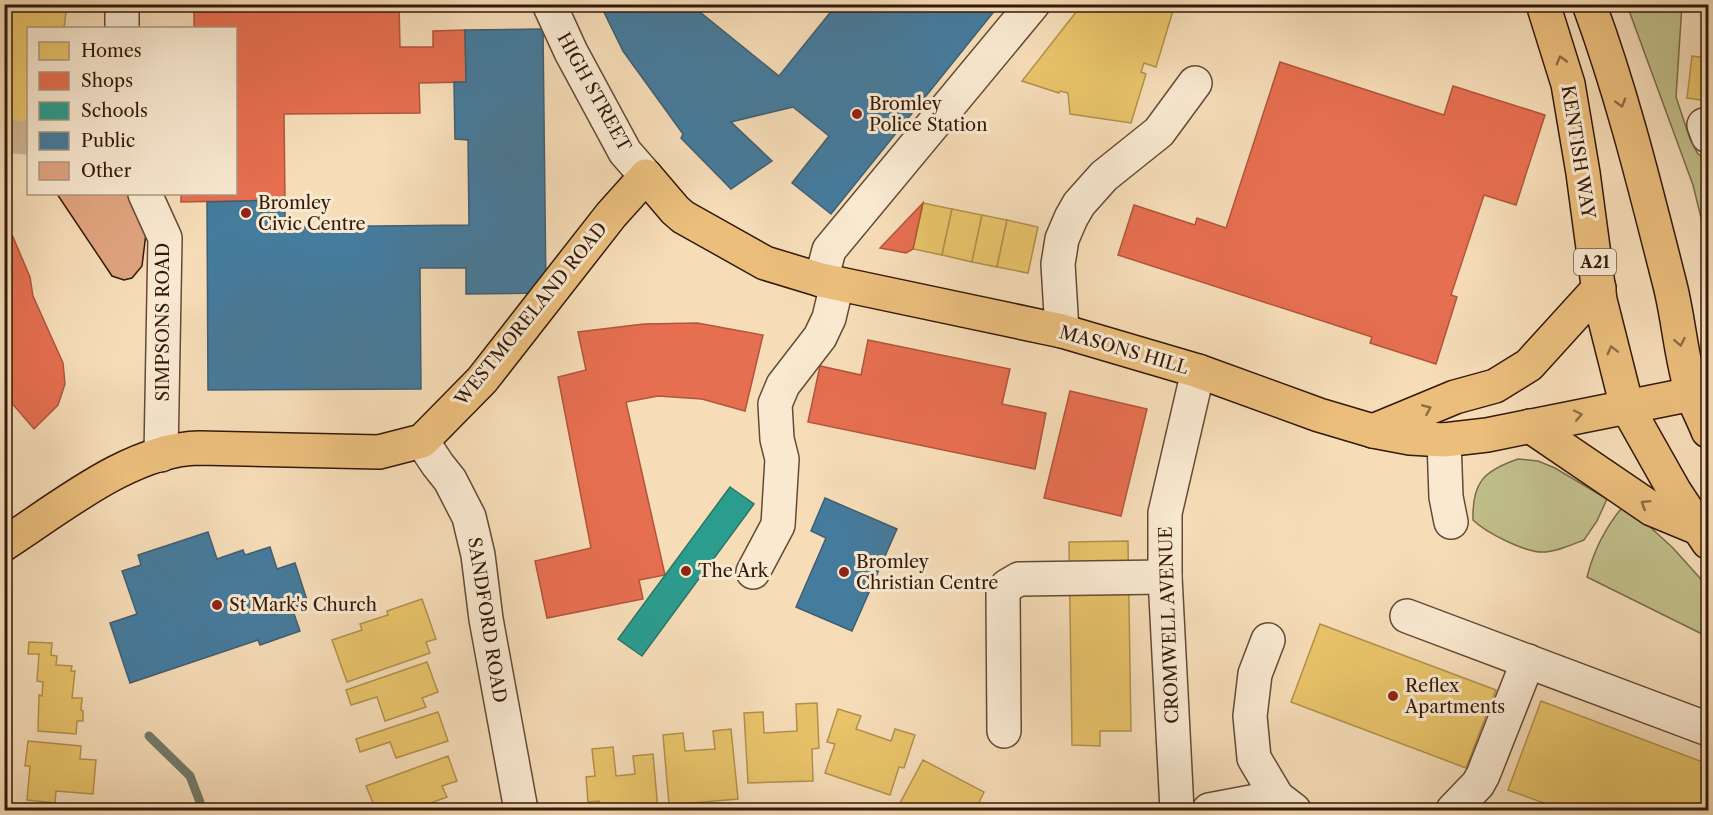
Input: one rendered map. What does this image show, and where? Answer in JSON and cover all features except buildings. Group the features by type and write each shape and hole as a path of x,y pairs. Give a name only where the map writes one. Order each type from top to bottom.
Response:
{"main road":[{"name":"KENTISH WAY","path":"1543,4 1568,84 1599,288 1627,407"},
{"path":"1588,4 1604,47 1636,156 1671,289 1692,394 1708,431"},
{"name":"MASONS HILL","path":"646,176 675,210 699,227 765,263 829,282 1062,331 1198,371 1319,415 1373,431 1410,438 1444,440 1487,435 1692,394"},
{"name":"WESTMORELAND ROAD","path":"422,441 482,380 611,215 646,176"},
{"path":"1373,431 1455,397 1495,386 1515,374 1529,365 1599,288"},
{"name":"A21","path":"1627,407 1703,535"},
{"path":"1530,426 1652,509 1703,535"},
{"path":"4,544 118,471 161,455 189,448 379,452 422,441"}],"street":[{"path":"122,4 122,27"},
{"name":"HIGH STREET","path":"549,4 571,52 625,152 646,176"},
{"path":"753,572 778,525 782,459 777,439 775,404 783,385 820,337 829,318 829,250 1033,4"},
{"path":"1062,331 1058,264 1062,239 1071,218 1079,204 1104,177 1159,132 1195,83"},
{"name":"SIMPSONS ROAD","path":"145,195 165,238 161,455"},
{"name":"CROMWELL AVENUE","path":"1177,810 1165,577 1165,513 1198,371"},
{"path":"1444,440 1446,497 1451,522"},
{"name":"SANDFORD ROAD","path":"422,441 450,480 469,517 478,555 486,619 521,810"},
{"path":"1004,731 1003,594 1007,586 1019,579 1165,577"},
{"path":"1407,616 1708,729"},
{"path":"1268,640 1255,674 1250,716 1254,758 1286,804"},
{"path":"1453,810 1478,784 1483,775 1528,661"},
{"path":"1209,810 1286,804"}],"shaded area":[{"path":"1627,5 1682,5 1676,97 1690,139 1698,154 1708,159 1708,246 1693,185"},
{"path":"1518,459 1538,461 1555,468 1607,499 1597,521 1584,540 1553,551 1534,551 1505,540 1473,520 1475,497 1482,480 1496,468"},
{"path":"1625,504 1673,548 1708,587 1708,637 1587,577 1602,538"}],"waterway":[{"path":"149,736 190,776 203,810"}],"tunnel":[{"path":"4,136 27,138"}],"place":[{"name":"Bromley Police Station","path":"857,114"},
{"name":"Bromley Civic Centre","path":"246,213"},
{"name":"The Ark","path":"686,571"},
{"name":"Bromley Christian Centre","path":"844,572"},
{"name":"St Mark's Church","path":"217,605"},
{"name":"Reflex Apartments","path":"1393,696"}]}
